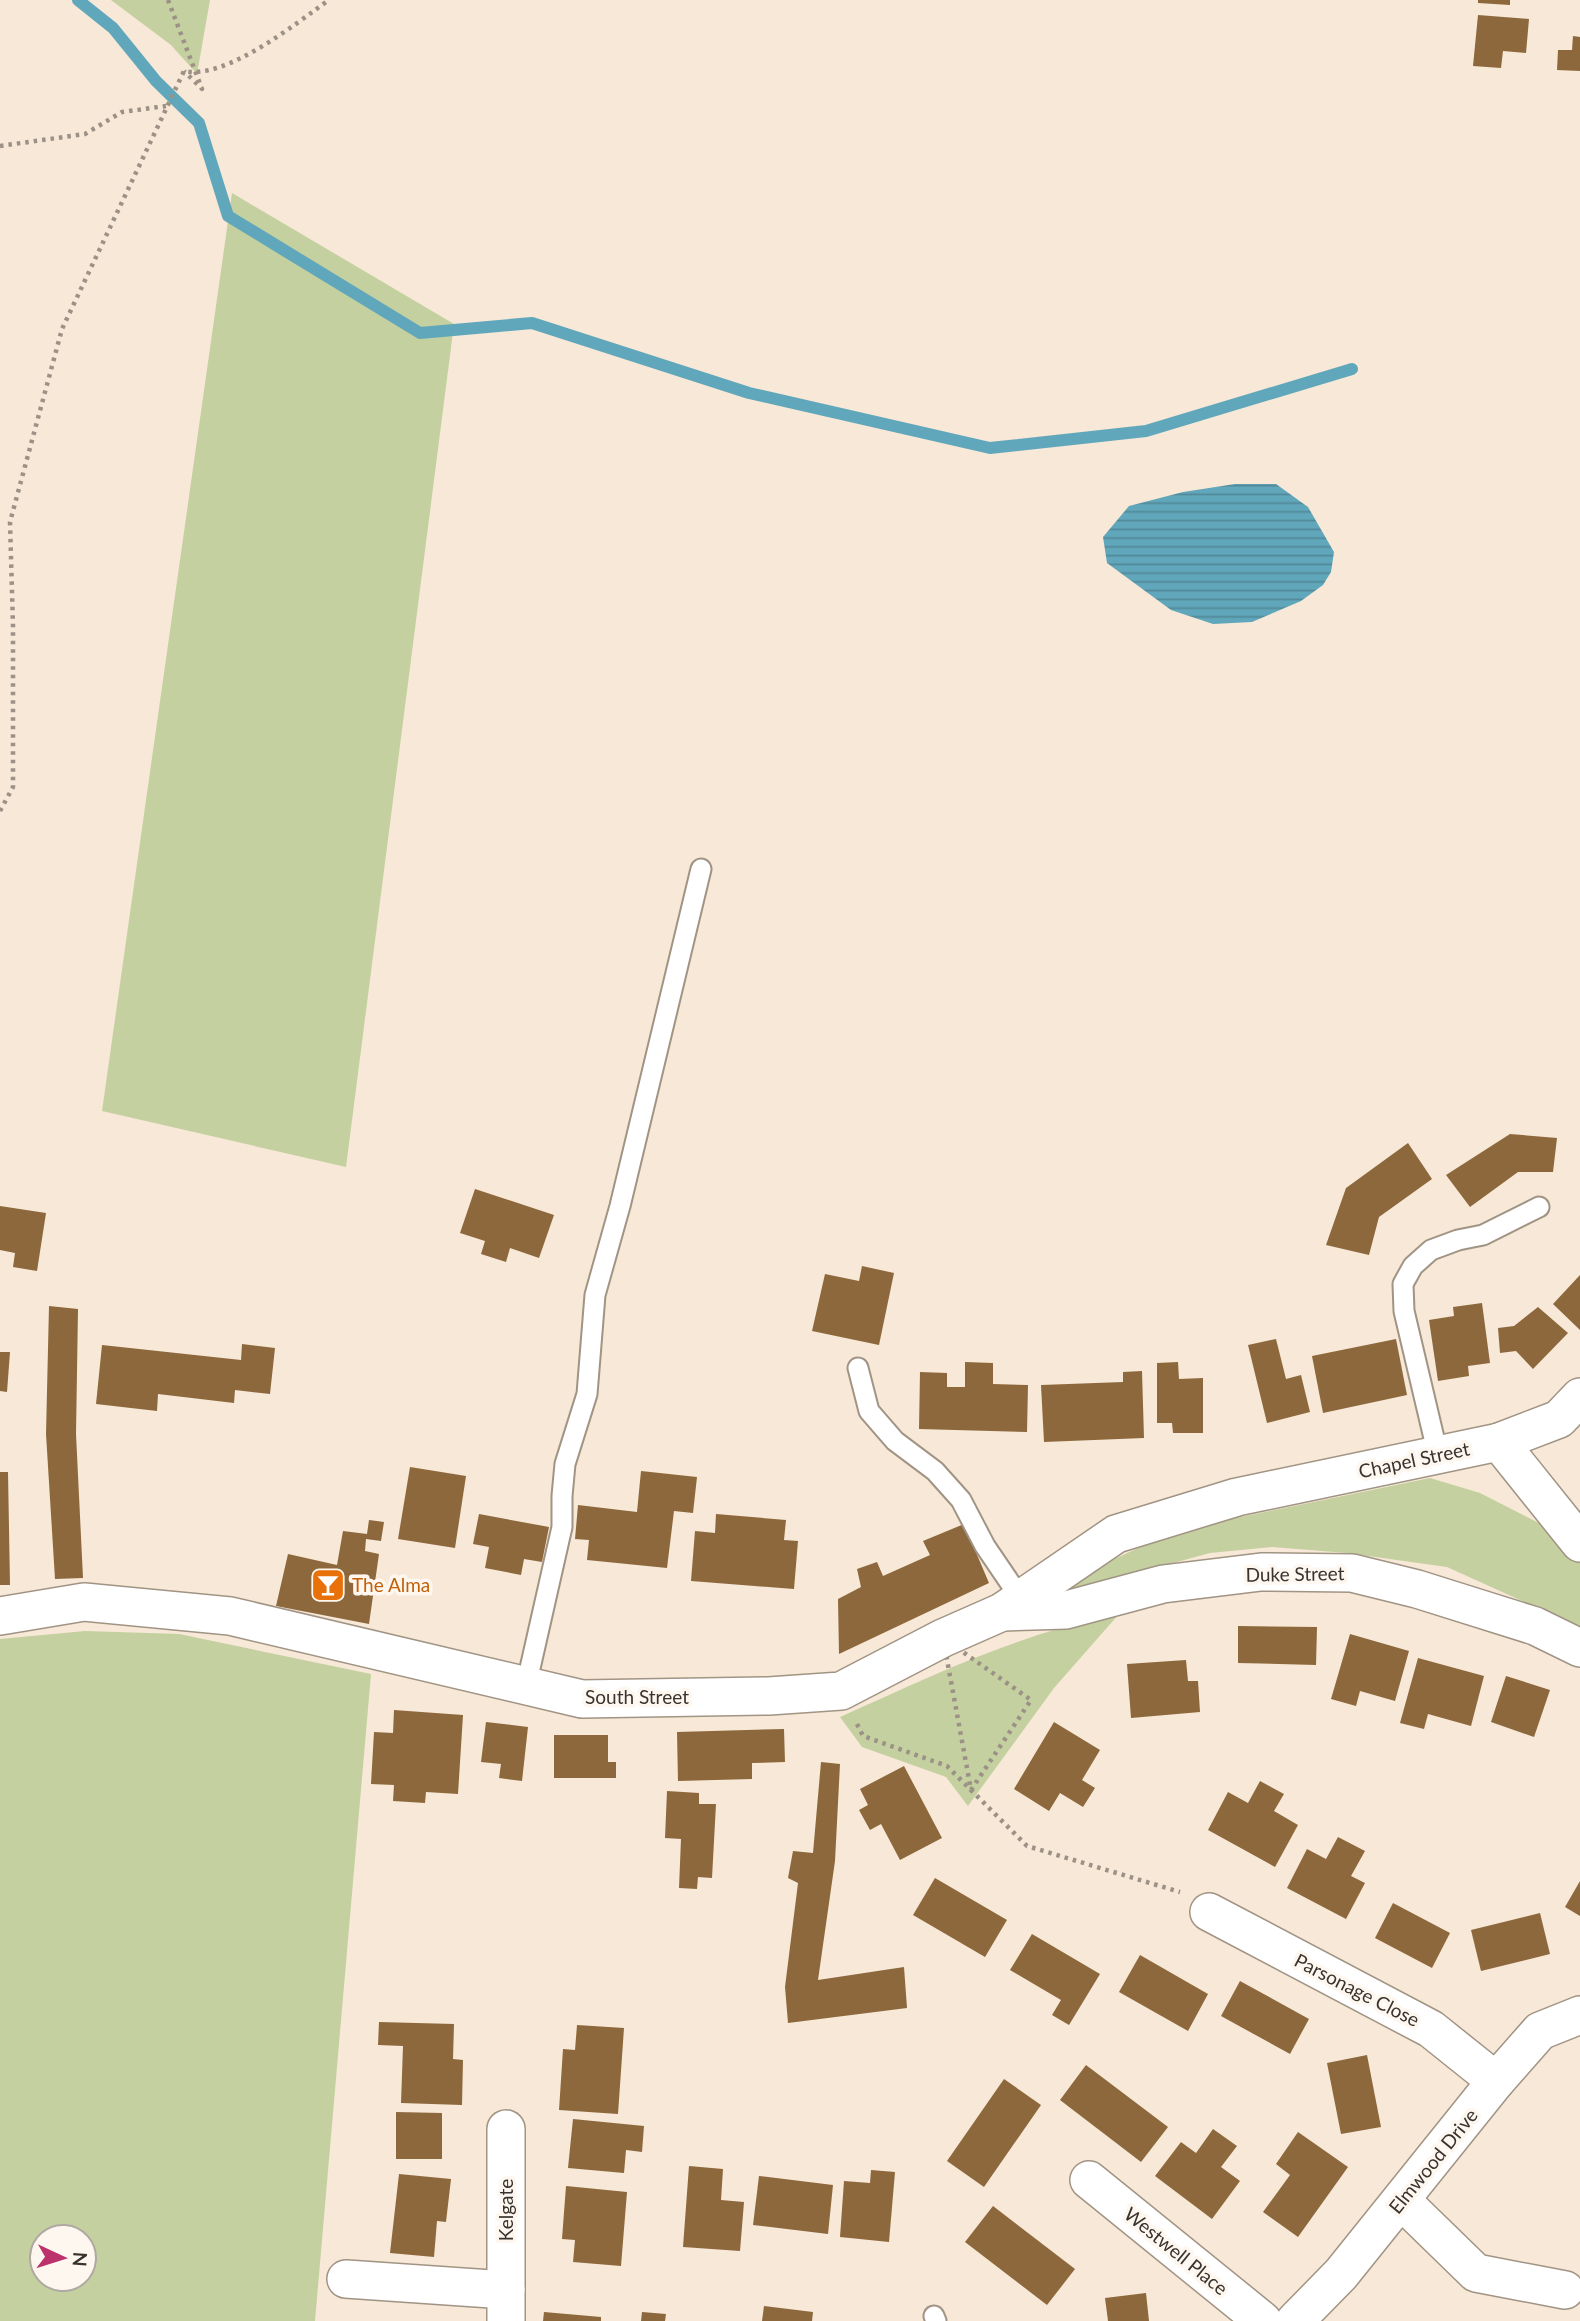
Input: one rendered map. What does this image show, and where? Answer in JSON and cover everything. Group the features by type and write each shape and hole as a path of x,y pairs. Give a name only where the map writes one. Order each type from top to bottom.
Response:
{"street":[{"name":"Chapel Street","path":"1237,1497 1499,1442 1559,1419 1580,1397"},
{"path":"1499,1442 1580,1543"},
{"name":"South Street","path":"0,1616 84,1602 230,1615 582,1699 841,1692 943,1638 1011,1606 1116,1534 1237,1497"},
{"name":"Duke Street","path":"1011,1606 1066,1610 1163,1584 1261,1572 1352,1573 1418,1589 1535,1626 1580,1648"},
{"name":"Parsonage Close","path":"1209,1912 1432,2029 1496,2081"},
{"name":"Elmwood Drive","path":"1295,2321 1342,2274 1496,2081 1540,2031 1580,2015"},
{"name":"Kelgate","path":"346,2279 506,2306 506,2129"},
{"name":"Westwell Place","path":"1089,2180 1263,2321"},
{"path":"1402,2201 1476,2273 1565,2290"}],"lane":[{"path":"526,1686 562,1527 565,1464 587,1394 595,1295 620,1206 701,869"},
{"path":"1438,1455 1404,1311 1403,1284 1413,1266 1431,1250 1458,1240 1483,1235 1539,1207"},
{"path":"858,1368 869,1411 895,1441 935,1471 961,1500 1011,1606"}],"path":[{"path":"168,0 202,89 184,71"},
{"path":"184,71 197,74 252,53 329,0"},
{"path":"0,811 13,787 10,522 62,330 184,71"},
{"path":"0,146 85,134 122,112 167,106"},
{"path":"943,1638 971,1790"},
{"path":"943,1638 1031,1700 971,1790"},
{"path":"841,1692 863,1736 947,1766 1027,1846 1175,1889 1209,1912"}],"green space":[{"path":"111,0 210,0 197,74 171,45"},
{"path":"232,193 454,324 346,1167 102,1111"},
{"path":"1430,1478 1480,1493 1580,1544 1580,1627 1447,1567 1347,1553 1272,1547 1210,1553 1063,1593 1110,1561 1177,1530"},
{"path":"1119,1614 1054,1688 968,1806 946,1777 862,1747 840,1717 1011,1644 1082,1622"},
{"path":"85,1631 179,1634 371,1674 315,2321 0,2321 0,1639"}],"water":[{"path":"1235,484 1276,484 1308,507 1334,552 1331,572 1323,585 1301,601 1252,622 1213,624 1171,610 1107,563 1103,537 1129,506 1183,492"}],"building":[{"path":"1478,0 1510,0 1510,5 1478,3"},
{"path":"1478,15 1529,19 1526,53 1503,51 1501,68 1473,66"},
{"path":"1573,36 1580,37 1580,71 1557,70 1558,50 1572,50"},
{"path":"1510,1134 1557,1138 1553,1172 1518,1172 1470,1207 1446,1175"},
{"path":"1408,1143 1432,1179 1379,1217 1369,1255 1326,1245 1346,1188"},
{"path":"475,1189 554,1215 539,1258 510,1248 506,1262 481,1254 485,1241 460,1233"},
{"path":"0,1206 46,1213 37,1271 13,1267 15,1253 0,1250"},
{"path":"862,1266 894,1273 879,1345 812,1331 825,1274 859,1281"},
{"path":"1580,1275 1580,1330 1553,1304"},
{"path":"1482,1303 1490,1363 1468,1366 1469,1376 1438,1381 1429,1320 1454,1316 1453,1307"},
{"path":"49,1306 78,1309 76,1434 83,1578 55,1579 46,1434"},
{"path":"1538,1307 1568,1333 1533,1369 1516,1351 1500,1353 1498,1328 1514,1326"},
{"path":"1276,1339 1286,1379 1301,1375 1310,1412 1267,1423 1248,1345"},
{"path":"1396,1339 1407,1395 1323,1413 1312,1356"},
{"path":"242,1344 275,1348 270,1394 235,1390 234,1403 158,1394 157,1411 96,1404 102,1345 241,1360"},
{"path":"0,1352 10,1352 7,1392 0,1391"},
{"path":"965,1362 993,1363 993,1384 1028,1385 1027,1432 919,1429 920,1372 947,1373 947,1387 965,1387"},
{"path":"1178,1362 1179,1379 1203,1378 1203,1433 1173,1433 1172,1423 1157,1423 1157,1363"},
{"path":"1142,1371 1144,1438 1044,1442 1041,1385 1123,1382 1123,1372"},
{"path":"410,1467 466,1476 455,1548 398,1539"},
{"path":"641,1471 697,1477 693,1513 674,1511 667,1568 587,1560 589,1540 575,1539 578,1505 637,1512"},
{"path":"0,1472 8,1472 10,1585 0,1585"},
{"path":"479,1514 549,1527 542,1562 524,1559 521,1575 485,1568 489,1547 473,1544"},
{"path":"716,1514 786,1520 784,1540 798,1541 794,1589 691,1581 695,1531 715,1533"},
{"name":"The Alma","path":"369,1520 384,1522 381,1541 366,1539 365,1551 379,1554 369,1624 276,1606 288,1554 337,1565 343,1531 367,1534"},
{"path":"964,1524 989,1583 839,1654 838,1599 861,1587 857,1569 877,1562 883,1576 930,1555 923,1541"},
{"path":"1238,1626 1317,1627 1316,1665 1238,1663"},
{"path":"1350,1634 1409,1651 1395,1701 1360,1691 1356,1706 1331,1699"},
{"path":"1418,1658 1484,1676 1471,1726 1428,1714 1424,1729 1400,1723"},
{"path":"1186,1660 1188,1681 1198,1681 1200,1712 1131,1718 1127,1664"},
{"path":"1506,1676 1550,1690 1534,1737 1491,1722"},
{"path":"394,1710 463,1715 458,1794 426,1792 425,1803 393,1801 394,1785 371,1784 374,1732 393,1733"},
{"path":"486,1722 528,1727 522,1781 499,1778 501,1764 481,1762"},
{"path":"1054,1722 1100,1750 1082,1780 1095,1788 1083,1807 1060,1793 1049,1811 1014,1789"},
{"path":"784,1729 785,1762 752,1763 752,1779 678,1781 677,1732"},
{"path":"554,1735 608,1735 608,1762 616,1762 616,1778 554,1778"},
{"path":"821,1762 840,1764 835,1861 818,1980 904,1967 907,2008 788,2023 785,1987 798,1883 788,1878 793,1851 813,1853"},
{"path":"904,1766 942,1838 900,1860 881,1824 870,1830 859,1810 868,1805 860,1789"},
{"path":"1260,1781 1284,1794 1274,1811 1298,1825 1275,1867 1208,1830 1228,1792 1248,1803"},
{"path":"667,1791 699,1793 699,1804 716,1804 712,1878 698,1877 697,1889 679,1888 681,1839 665,1838"},
{"path":"1338,1837 1365,1851 1351,1876 1365,1883 1346,1919 1287,1888 1307,1849 1326,1859"},
{"path":"935,1878 1007,1920 985,1957 913,1915"},
{"path":"1580,1881 1580,1916 1565,1907"},
{"path":"1393,1903 1450,1933 1432,1968 1375,1938"},
{"path":"1540,1913 1550,1954 1481,1971 1471,1930"},
{"path":"1032,1934 1100,1974 1069,2025 1052,2015 1061,2000 1010,1970"},
{"path":"1140,1955 1208,1994 1188,2031 1119,1992"},
{"path":"1240,1981 1309,2019 1290,2054 1221,2016"},
{"path":"379,2022 454,2024 453,2059 463,2060 462,2105 401,2103 403,2046 378,2045"},
{"path":"577,2025 624,2028 618,2114 559,2110 563,2049 575,2050"},
{"path":"1367,2055 1381,2127 1341,2134 1327,2063"},
{"path":"1086,2065 1168,2127 1141,2162 1060,2100"},
{"path":"1004,2079 1041,2105 984,2187 947,2161"},
{"path":"396,2112 442,2113 442,2159 396,2159"},
{"path":"573,2119 644,2126 642,2152 626,2150 624,2173 568,2168"},
{"path":"1213,2129 1237,2146 1221,2167 1240,2181 1212,2219 1155,2176 1181,2142 1196,2153"},
{"path":"1298,2132 1348,2167 1298,2237 1263,2212 1290,2175 1276,2164"},
{"path":"689,2166 723,2169 721,2200 744,2202 740,2251 683,2247"},
{"path":"871,2170 895,2172 889,2242 840,2237 844,2181 870,2183"},
{"path":"399,2174 451,2179 446,2222 437,2221 434,2257 390,2253"},
{"path":"759,2176 833,2185 828,2234 753,2225"},
{"path":"566,2186 627,2192 621,2266 573,2262 575,2240 562,2239"},
{"path":"993,2206 1075,2269 1047,2305 965,2242"},
{"path":"1146,2293 1149,2321 1108,2321 1105,2298"},
{"path":"764,2306 813,2312 812,2321 762,2321"},
{"path":"544,2312 601,2317 601,2321 543,2321"},
{"path":"642,2312 666,2314 665,2321 641,2321"}],"waterway":[{"path":"78,0 113,28 156,81 199,123 228,216 420,333 532,323 749,393 990,448 1146,431 1352,369"}],"place":[{"name":"The Alma","path":"328,1585"}]}
